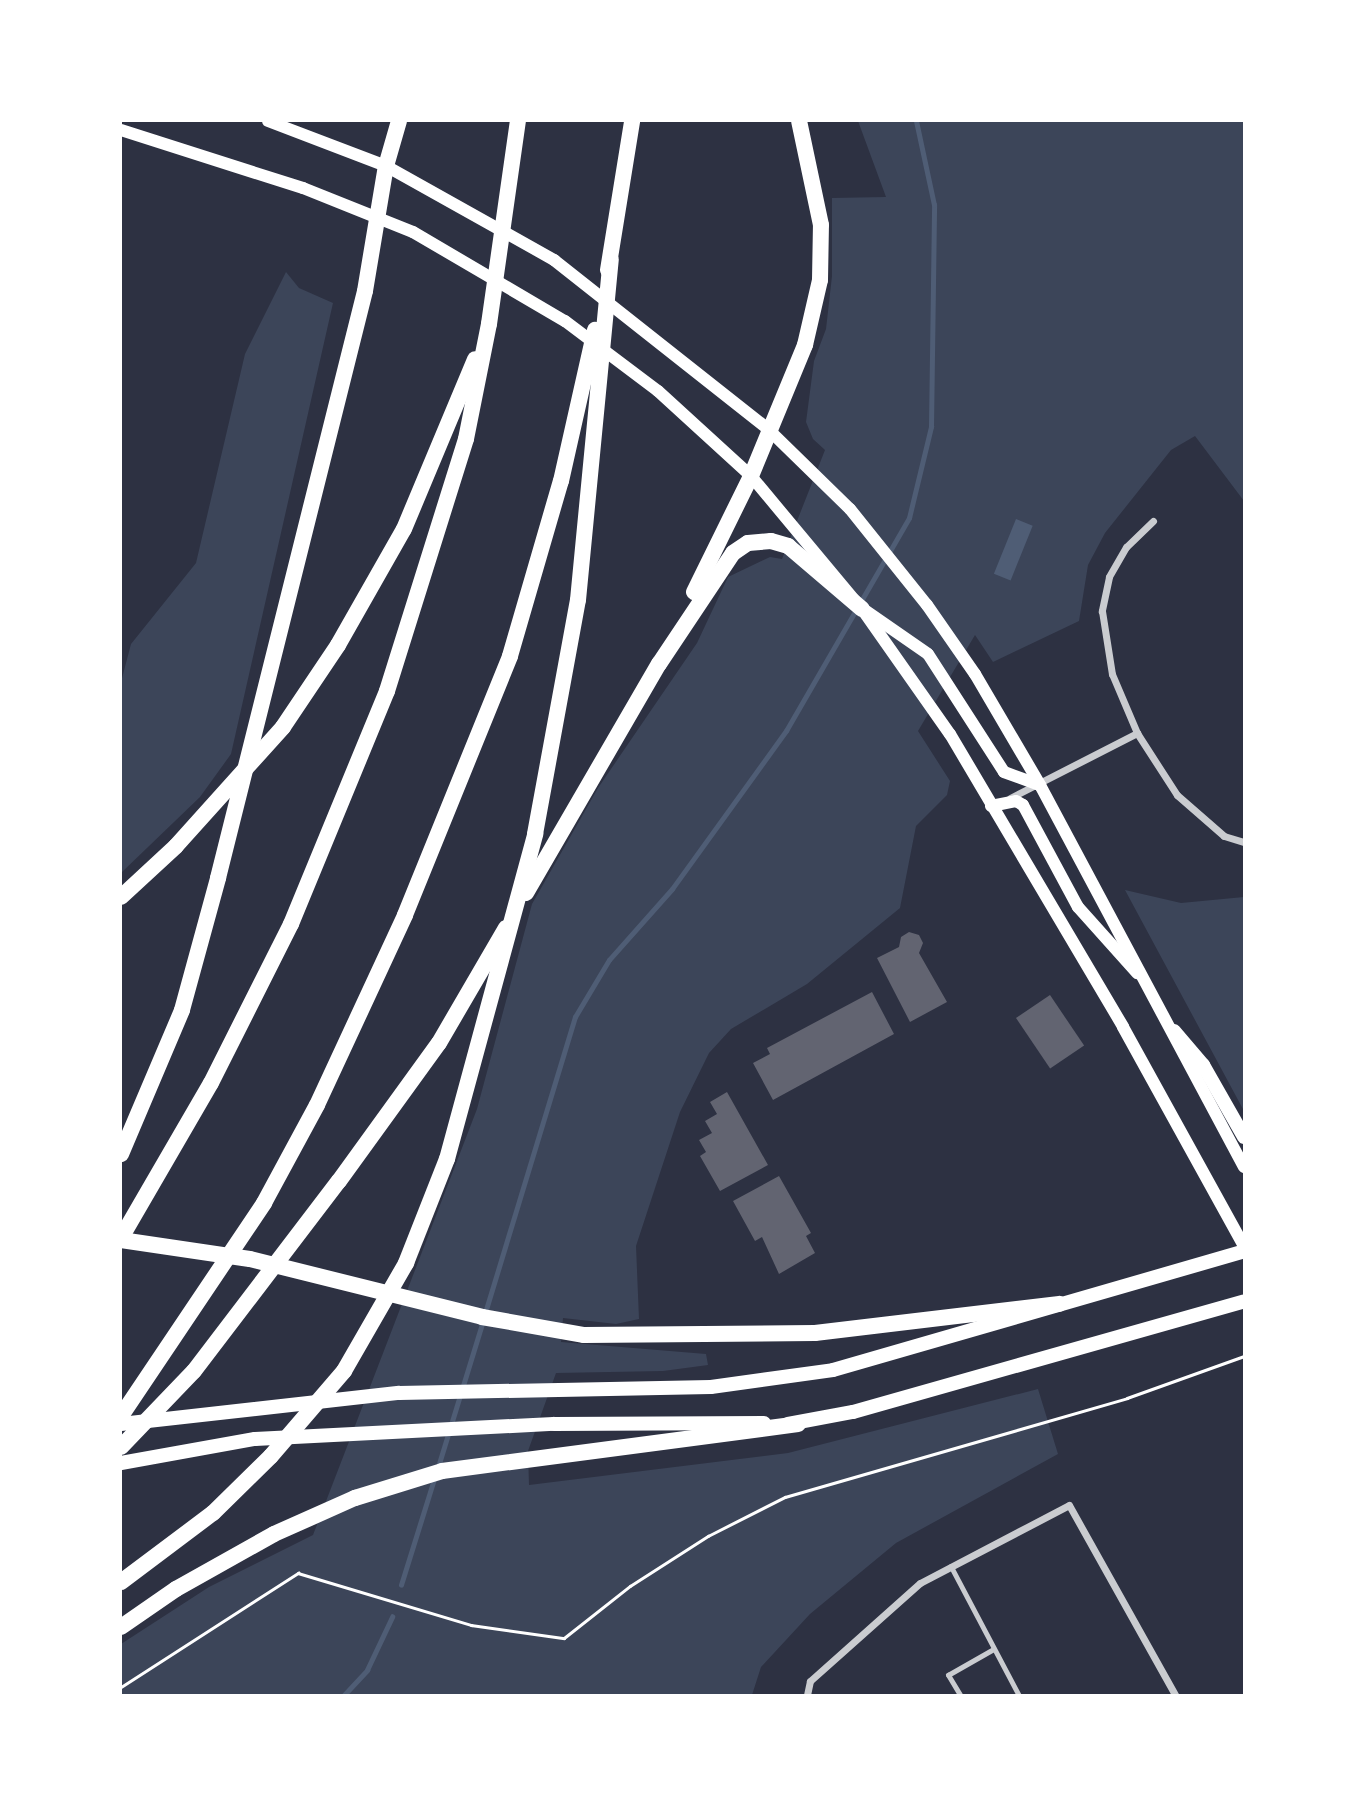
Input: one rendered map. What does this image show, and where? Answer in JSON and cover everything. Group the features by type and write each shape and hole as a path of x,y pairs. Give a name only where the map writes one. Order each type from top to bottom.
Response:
{"highway":[{"path":"121,1154 182,1010 218,878 365,291 386,166 399,121"},
{"path":"518,121 489,324 466,439 387,691 336,824 211,1083 121,1239 250,1259 482,1317 584,1335 815,1333 1059,1304"},
{"path":"121,1582 213,1513 271,1456 344,1371 406,1263 447,1160 536,834 578,600 611,260 632,121"},
{"path":"121,1447 202,1361 439,1043 659,664 751,476 805,345 820,280 821,225 799,121"},
{"path":"121,1416 264,1203 317,1105 457,794 510,656 558,495 611,260"},
{"path":"121,897 176,846 283,727 338,645 404,529 489,324"},
{"path":"659,664 733,553 748,543 771,541 788,546 862,609"},
{"path":"121,1627 176,1589 274,1534 355,1498 442,1471 550,1459 798,1424"}],"main road":[{"path":"268,121 386,166 554,260 769,430 850,509 927,605 975,674 1041,785 1244,1167"},
{"path":"121,130 203,154 413,232 565,321 658,391 751,476 862,609 950,734 1123,1027 1244,1249 833,1370 711,1387 571,1392 399,1392 121,1424"},
{"path":"862,609 928,654 960,698 1004,772 1041,785"},
{"path":"991,806 1016,801 1023,806 1078,907 1148,983"},
{"path":"1174,1031 1203,1065 1244,1138"},
{"path":"121,1462 255,1439 560,1423 798,1424 1244,1301"}],"street":[{"path":"1153,521 1126,547 1109,577 1102,611 1112,674 1137,733 1177,795 1224,836 1244,842"},
{"path":"991,806 1041,785 1137,733"},
{"path":"807,1695 810,1681 920,1583 1069,1505 1175,1695"}],"lane":[{"path":"950,1565 992,1650 1019,1695"},
{"path":"960,1695 948,1675 992,1650"}],"path":[{"path":"121,1686 298,1573 309,1573 471,1625 564,1638 663,1564 785,1497 1127,1398 1244,1356"}],"shaded area":[{"path":"858,121 1244,121 1244,501 1195,436 1171,450 1105,533 1088,565 1079,621 993,662 975,635 918,731 950,781 947,795 916,826 900,908 807,984 731,1029 709,1053 680,1112 636,1246 639,1319 616,1324 563,1318 561,1342 706,1354 708,1365 663,1371 556,1373 528,1451 529,1485 788,1453 1038,1389 1058,1454 896,1543 810,1614 761,1667 752,1695 121,1695 121,1644 209,1587 313,1535 477,1109 532,904 598,788 697,643 728,577 770,557 782,559 825,450 813,439 806,422 814,361 826,329 832,276 832,198 886,197"},
{"path":"286,272 299,288 333,303 231,754 200,797 121,873 121,682 131,644 196,563 245,354"},
{"path":"1016,519 1033,526 1011,580 994,574"},
{"path":"1125,890 1181,903 1244,897 1244,1111"}],"building":[{"path":"909,932 919,935 923,943 919,953 947,1002 910,1022 877,958 899,947 901,937"},
{"path":"872,992 894,1034 773,1100 753,1063 770,1054 767,1048"},
{"path":"1050,995 1084,1046 1050,1068 1016,1018"},
{"path":"727,1092 768,1165 720,1191 700,1156 706,1152 699,1140 712,1133 705,1121 717,1114 710,1102"},
{"path":"779,1176 811,1233 806,1236 815,1253 779,1274 762,1237 755,1241 733,1201"}],"waterway":[{"path":"485,1313 575,1017 609,960 672,889 786,731 909,518 931,427 934,205 916,121"},
{"path":"438,1467 483,1321"},
{"path":"401,1585 434,1479"},
{"path":"344,1695 367,1670 392,1617"}]}
